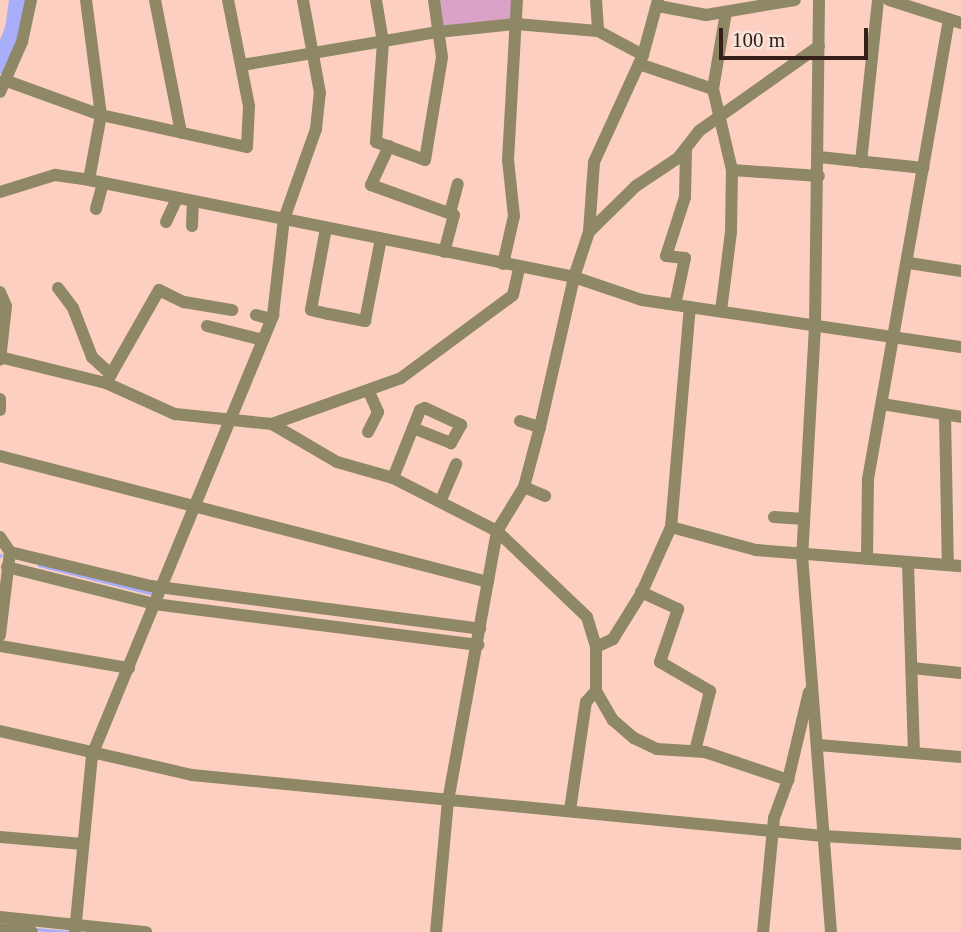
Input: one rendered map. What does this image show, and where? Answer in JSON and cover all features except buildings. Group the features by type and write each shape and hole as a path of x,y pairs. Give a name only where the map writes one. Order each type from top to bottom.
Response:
{"street":[{"path":"31,0 22,42 4,86 101,116 247,147 249,106 228,0"},
{"path":"86,0 101,116 89,180"},
{"path":"155,0 181,132"},
{"path":"76,928 92,755 271,319 284,219 316,129 320,93 303,0"},
{"path":"376,0 383,42 376,142 425,160 442,57 434,0"},
{"path":"503,264 514,216 508,160 517,0"},
{"path":"596,0 597,32"},
{"path":"436,932 448,801 497,531 524,487 540,427 574,277 589,232 594,162 641,59 658,3 706,15 794,0"},
{"path":"819,0 819,176 815,326 802,555 831,932"},
{"path":"862,162 878,0"},
{"path":"867,559 868,479 909,263 923,168 955,21 889,0"},
{"path":"721,311 731,232 732,170 713,89 726,12"},
{"path":"242,65 438,32 516,24 597,32 641,59 713,89"},
{"path":"589,232 636,186 686,149 699,131 819,46"},
{"path":"389,146 371,185 454,215 444,252"},
{"path":"675,305 684,258 666,256 685,197 686,149"},
{"path":"819,157 923,168"},
{"path":"732,170 819,176"},
{"path":"0,192 55,175 89,180 574,277 642,300 961,347"},
{"path":"96,209 103,183"},
{"path":"450,213 458,184"},
{"path":"166,222 177,198"},
{"path":"191,226 193,202"},
{"path":"326,228 311,310 329,314 365,321 381,239"},
{"path":"909,263 961,271"},
{"path":"0,292 6,306 0,358 108,379 175,414 272,424 369,392 401,377 485,319 513,295 519,268"},
{"path":"58,288 73,308 92,357 108,379"},
{"path":"108,379 159,290 184,302 232,310"},
{"path":"596,647 613,639 641,592 671,527 690,307"},
{"path":"256,315 271,319"},
{"path":"206,326 263,340"},
{"path":"368,432 378,412 369,392"},
{"path":"0,399 0,410"},
{"path":"882,404 961,417"},
{"path":"671,527 756,550 954,566 945,415"},
{"path":"520,421 540,427"},
{"path":"272,424 337,462 393,478 441,500 497,531 587,617 596,647 596,691 613,720 634,738 657,749 695,751 788,780"},
{"path":"393,478 413,428"},
{"path":"0,456 488,582"},
{"path":"441,500 456,464"},
{"path":"524,487 545,496"},
{"path":"774,517 804,519"},
{"path":"0,537 9,552 0,635"},
{"path":"9,552 162,587 480,629"},
{"path":"908,563 914,752"},
{"path":"6,566 155,602 478,645"},
{"path":"641,592 678,609 660,662 710,691 695,751"},
{"path":"0,646 129,668"},
{"path":"912,668 961,673"},
{"path":"763,932 773,830 812,684"},
{"path":"570,810 586,702 596,691"},
{"path":"0,731 92,755 192,775 823,836 961,844"},
{"path":"818,745 961,757"},
{"path":"0,836 83,845"},
{"path":"0,917 76,928 146,932"},
{"path":"0,929 32,932"}],"shaded area":[{"path":"439,0 511,0 511,19 442,26"}],"waterway":[{"path":"0,65 14,29 18,0"},
{"path":"39,565 154,594"},
{"path":"35,929 70,932"}]}
